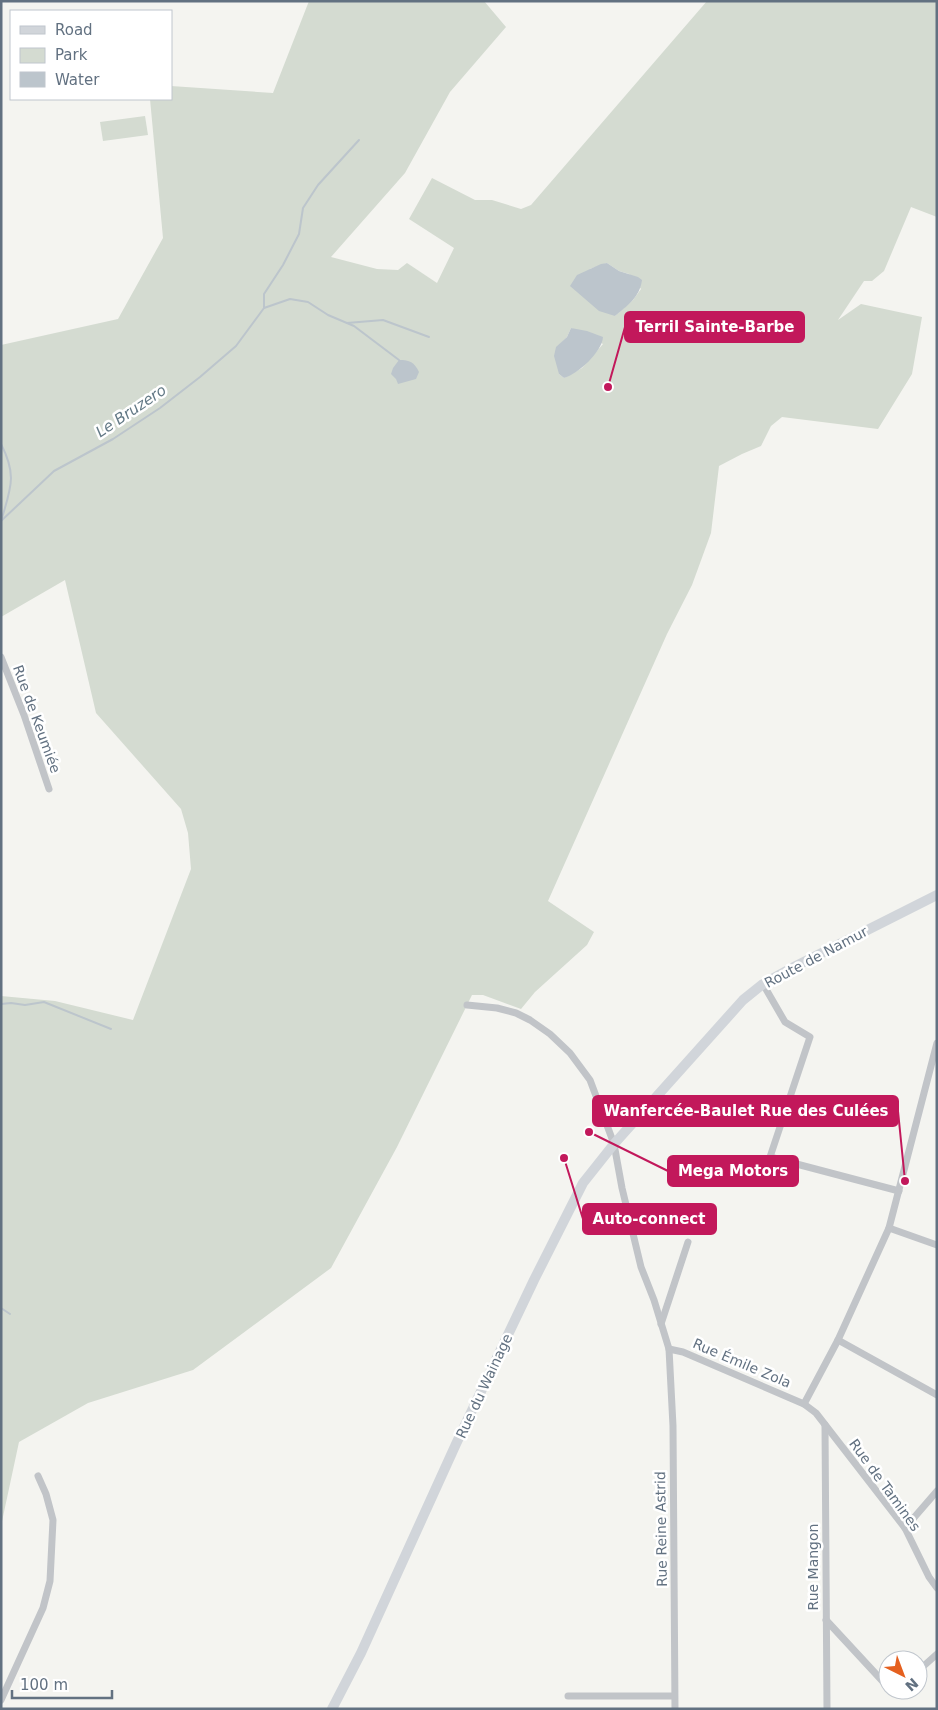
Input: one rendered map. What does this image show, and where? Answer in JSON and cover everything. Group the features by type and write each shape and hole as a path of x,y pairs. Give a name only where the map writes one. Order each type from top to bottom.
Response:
{"main road":[{"name":"Route de Namur","path":"668,1082 742,1000 763,984 937,895"},
{"name":"Rue du Wainage","path":"332,1709 361,1653 452,1453 534,1280 583,1183 668,1082"}],"street":[{"name":"Rue de Keumiée","path":"1,657 49,789"},
{"path":"763,984 785,1022 810,1037 770,1157 899,1191"},
{"name":"Rue Reine Astrid","path":"467,1005 497,1008 523,1017 550,1034 570,1053 590,1080 614,1144 622,1188 641,1267 669,1349 673,1426 674,1709"},
{"path":"804,1404 838,1340 889,1228 937,1043"},
{"path":"889,1228 937,1245"},
{"path":"661,1324 688,1242"},
{"path":"838,1340 937,1396"},
{"name":"Rue Émile Zola","path":"669,1349 682,1352 804,1404"},
{"name":"Rue de Tamines","path":"804,1404 816,1413 905,1528 937,1588"},
{"name":"Rue Mangon","path":"825,1425 827,1709"},
{"path":"1,1700 43,1608 50,1581 53,1520 46,1494 38,1476"},
{"path":"905,1528 937,1491"},
{"path":"826,1620 878,1675"},
{"path":"568,1696 674,1696"}],"green space":[{"path":"309,1 484,1 506,27 450,92 405,173 331,257 377,269 398,270 407,263 437,283 454,248 409,219 432,178 475,200 492,200 521,209 531,205 707,1 937,1 937,217 911,207 884,271 872,281 864,281 838,320 861,304 922,317 912,374 878,429 782,417 771,426 761,446 719,466 711,533 692,585 667,634 548,901 594,932 587,945 535,992 521,1009 483,995 472,995 397,1147 331,1268 193,1370 88,1403 19,1442 1,1526 1,996 55,1001 133,1020 191,869 188,833 181,809 96,713 65,580 1,617 1,345 118,319 163,238 150,100 172,100 172,86 273,93","holes":["607,263 619,271 629,274 641,289 633,300 615,316 590,269","571,328 603,344 582,368 564,378 559,374 560,344 567,337"]},
{"path":"145,116 148,135 103,141 100,122"}],"water":[{"path":"607,263 619,271 642,280 636,296 615,316 599,311 570,286 577,275"},
{"path":"571,328 603,337 602,343 594,356 576,372 564,378 559,374 554,356 556,347 567,337"},
{"path":"399,360 409,361 415,366 419,372 416,379 398,384 391,374"}],"waterway":[{"path":"264,308 264,294 283,265 299,234 303,208 318,185 359,140"},
{"path":"264,308 290,299 308,302 328,315 354,326 399,360"},
{"name":"Le Bruzero","path":"1,521 54,471 113,439 160,408 200,377 236,346 264,308"},
{"path":"347,323 383,320 429,337"},
{"path":"1,444 11,473 10,489 2,518"},
{"path":"1,1004 25,1005 44,1002 111,1029"},
{"path":"1,1308 10,1314"}],"place":[{"name":"Terril Sainte-Barbe","path":"608,387"},
{"name":"Mega Motors","path":"589,1132"},
{"name":"Auto-connect","path":"564,1158"},
{"name":"Wanfercée-Baulet Rue des Culées","path":"905,1181"}]}
